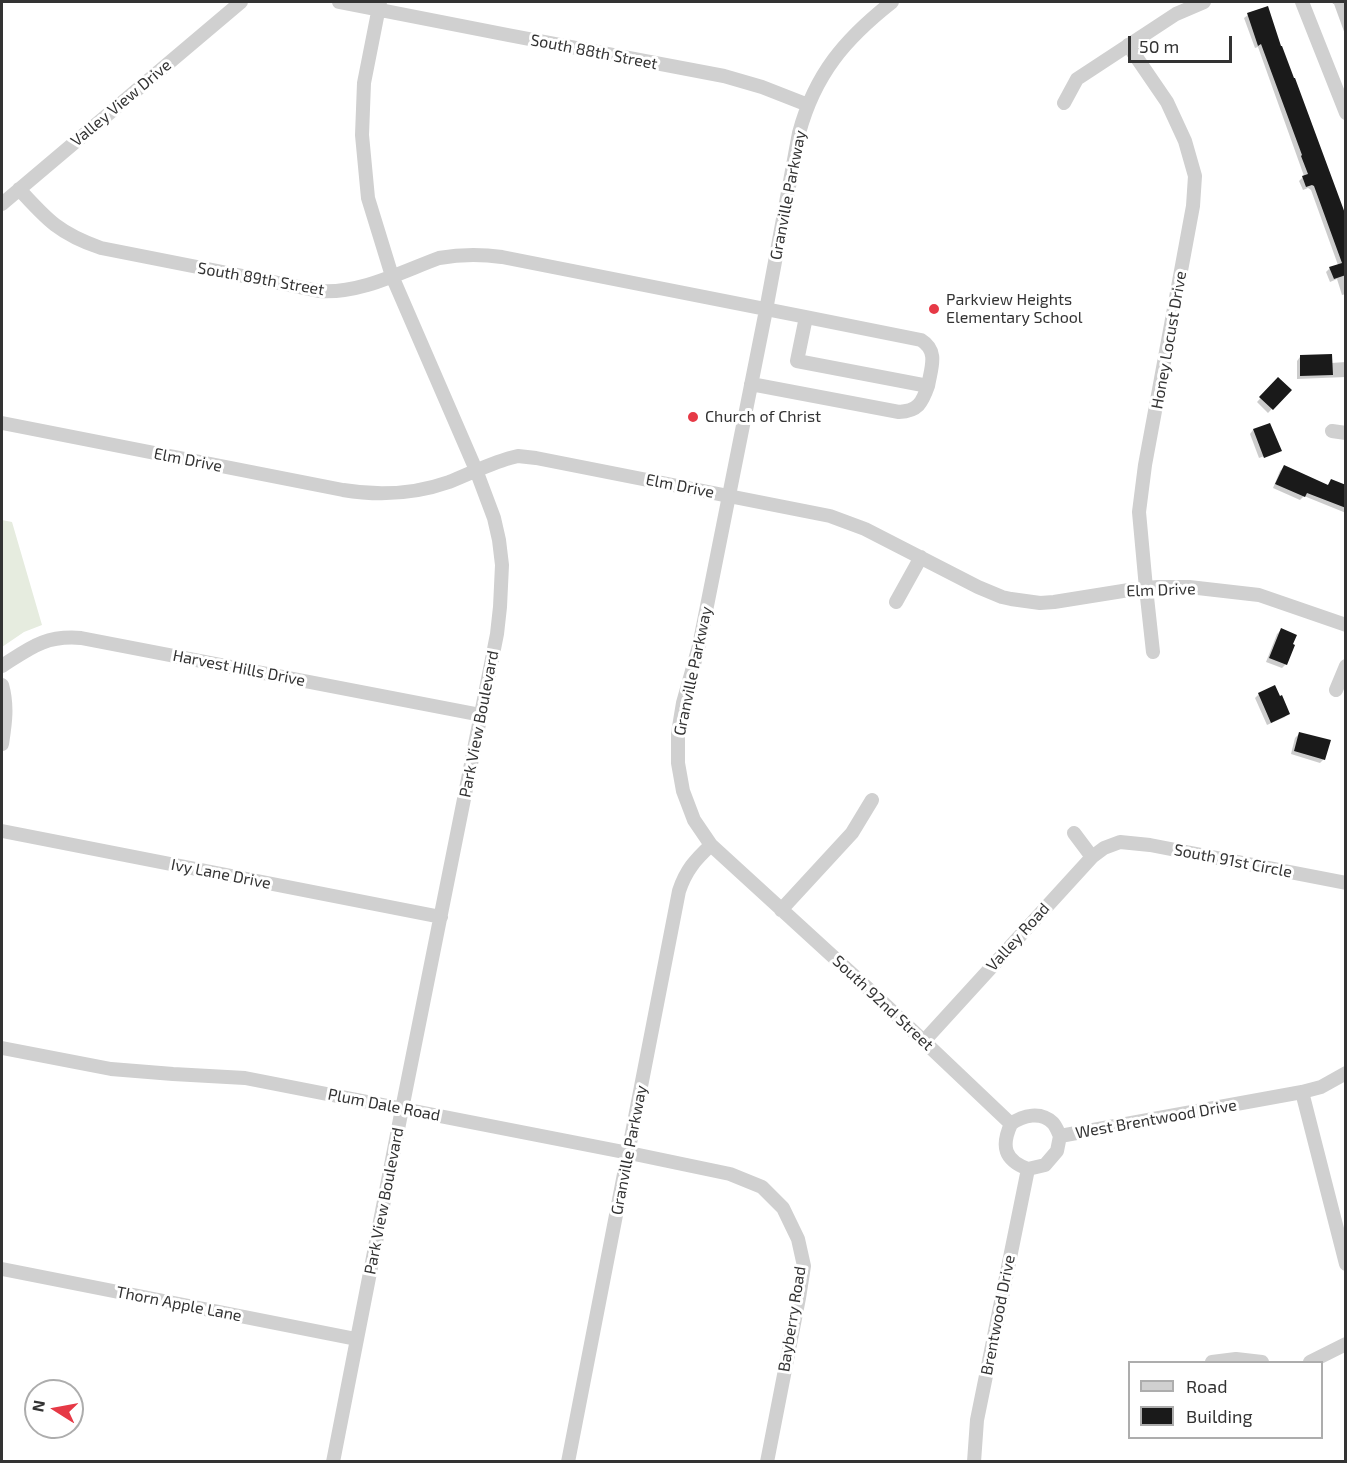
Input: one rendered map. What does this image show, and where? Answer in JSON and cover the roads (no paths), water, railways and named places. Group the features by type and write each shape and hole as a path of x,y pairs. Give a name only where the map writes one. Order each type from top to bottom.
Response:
{"street":[{"name":"Valley View Drive","path":"2,204 241,2"},
{"path":"339,2 379,5"},
{"name":"Granville Parkway","path":"568,1461 679,891 693,862 711,845 694,820 683,791 678,762 678,733 683,703 699,646 796,148 808,105 823,74 844,45 866,22 892,2"},
{"path":"1064,103 1077,79 1176,14 1204,2"},
{"path":"1302,2 1346,114"},
{"name":"South 88th Street","path":"379,5 508,36 724,76 762,87 808,105"},
{"name":"Park View Boulevard","path":"333,1461 501,607 500,546 491,508 393,276 368,198 362,135 364,83 379,5"},
{"name":"Honey Locust Drive","path":"1128,45 1167,102 1185,141 1195,176 1193,206 1145,465 1139,512 1153,652"},
{"name":"South 89th Street","path":"19,189 42,215 59,228 80,240 107,250 319,291 353,289 440,258 476,254 921,340 932,354 928,386"},
{"path":"751,384 898,412 905,412 922,402 928,386 797,362 806,317"},
{"name":"Elm Drive","path":"2,423 357,492 396,494 408,492 446,483 510,458 527,457 830,516 865,529 978,587 1002,597 1020,601 1040,603 1065,601 1146,588 1189,587 1259,595 1346,625"},
{"path":"896,602 921,557"},
{"name":"Harvest Hills Drive","path":"2,666 47,640 64,637 81,638 481,715"},
{"path":"1336,690 1346,666"},
{"path":"2,685 6,707 2,744"},
{"path":"781,910 852,833 872,800"},
{"name":"Ivy Lane Drive","path":"2,831 441,917"},
{"path":"1074,833 1092,857"},
{"name":"Valley Road","path":"924,1041 1092,857 1104,848 1120,842"},
{"name":"South 91st Circle","path":"1120,842 1150,845 1346,883"},
{"name":"South 92nd Street","path":"711,845 1011,1124"},
{"name":"Plum Dale Road","path":"2,1048 111,1068 245,1078 730,1174 762,1187"},
{"path":"1346,1073 1321,1087 1302,1092 1346,1264"},
{"name":"West Brentwood Drive","path":"1028,1169 1045,1165 1057,1151 1060,1136 1302,1092"},
{"path":"1028,1169 1011,1160 1004,1145 1011,1124 1017,1119 1030,1115 1041,1116 1053,1123 1060,1136"},
{"name":"Brentwood Drive","path":"974,1461 977,1420 1028,1169"},
{"name":"Bayberry Road","path":"762,1187 783,1208 798,1239 804,1266 767,1461"},
{"name":"Thorn Apple Lane","path":"2,1269 357,1339"},
{"path":"1312,1361 1346,1344"},
{"path":"1220,1361 1236,1359 1253,1361"}],"place":[{"name":"Parkview Heights Elementary School","path":"934,309"},
{"name":"Church of Christ","path":"693,417"}]}
